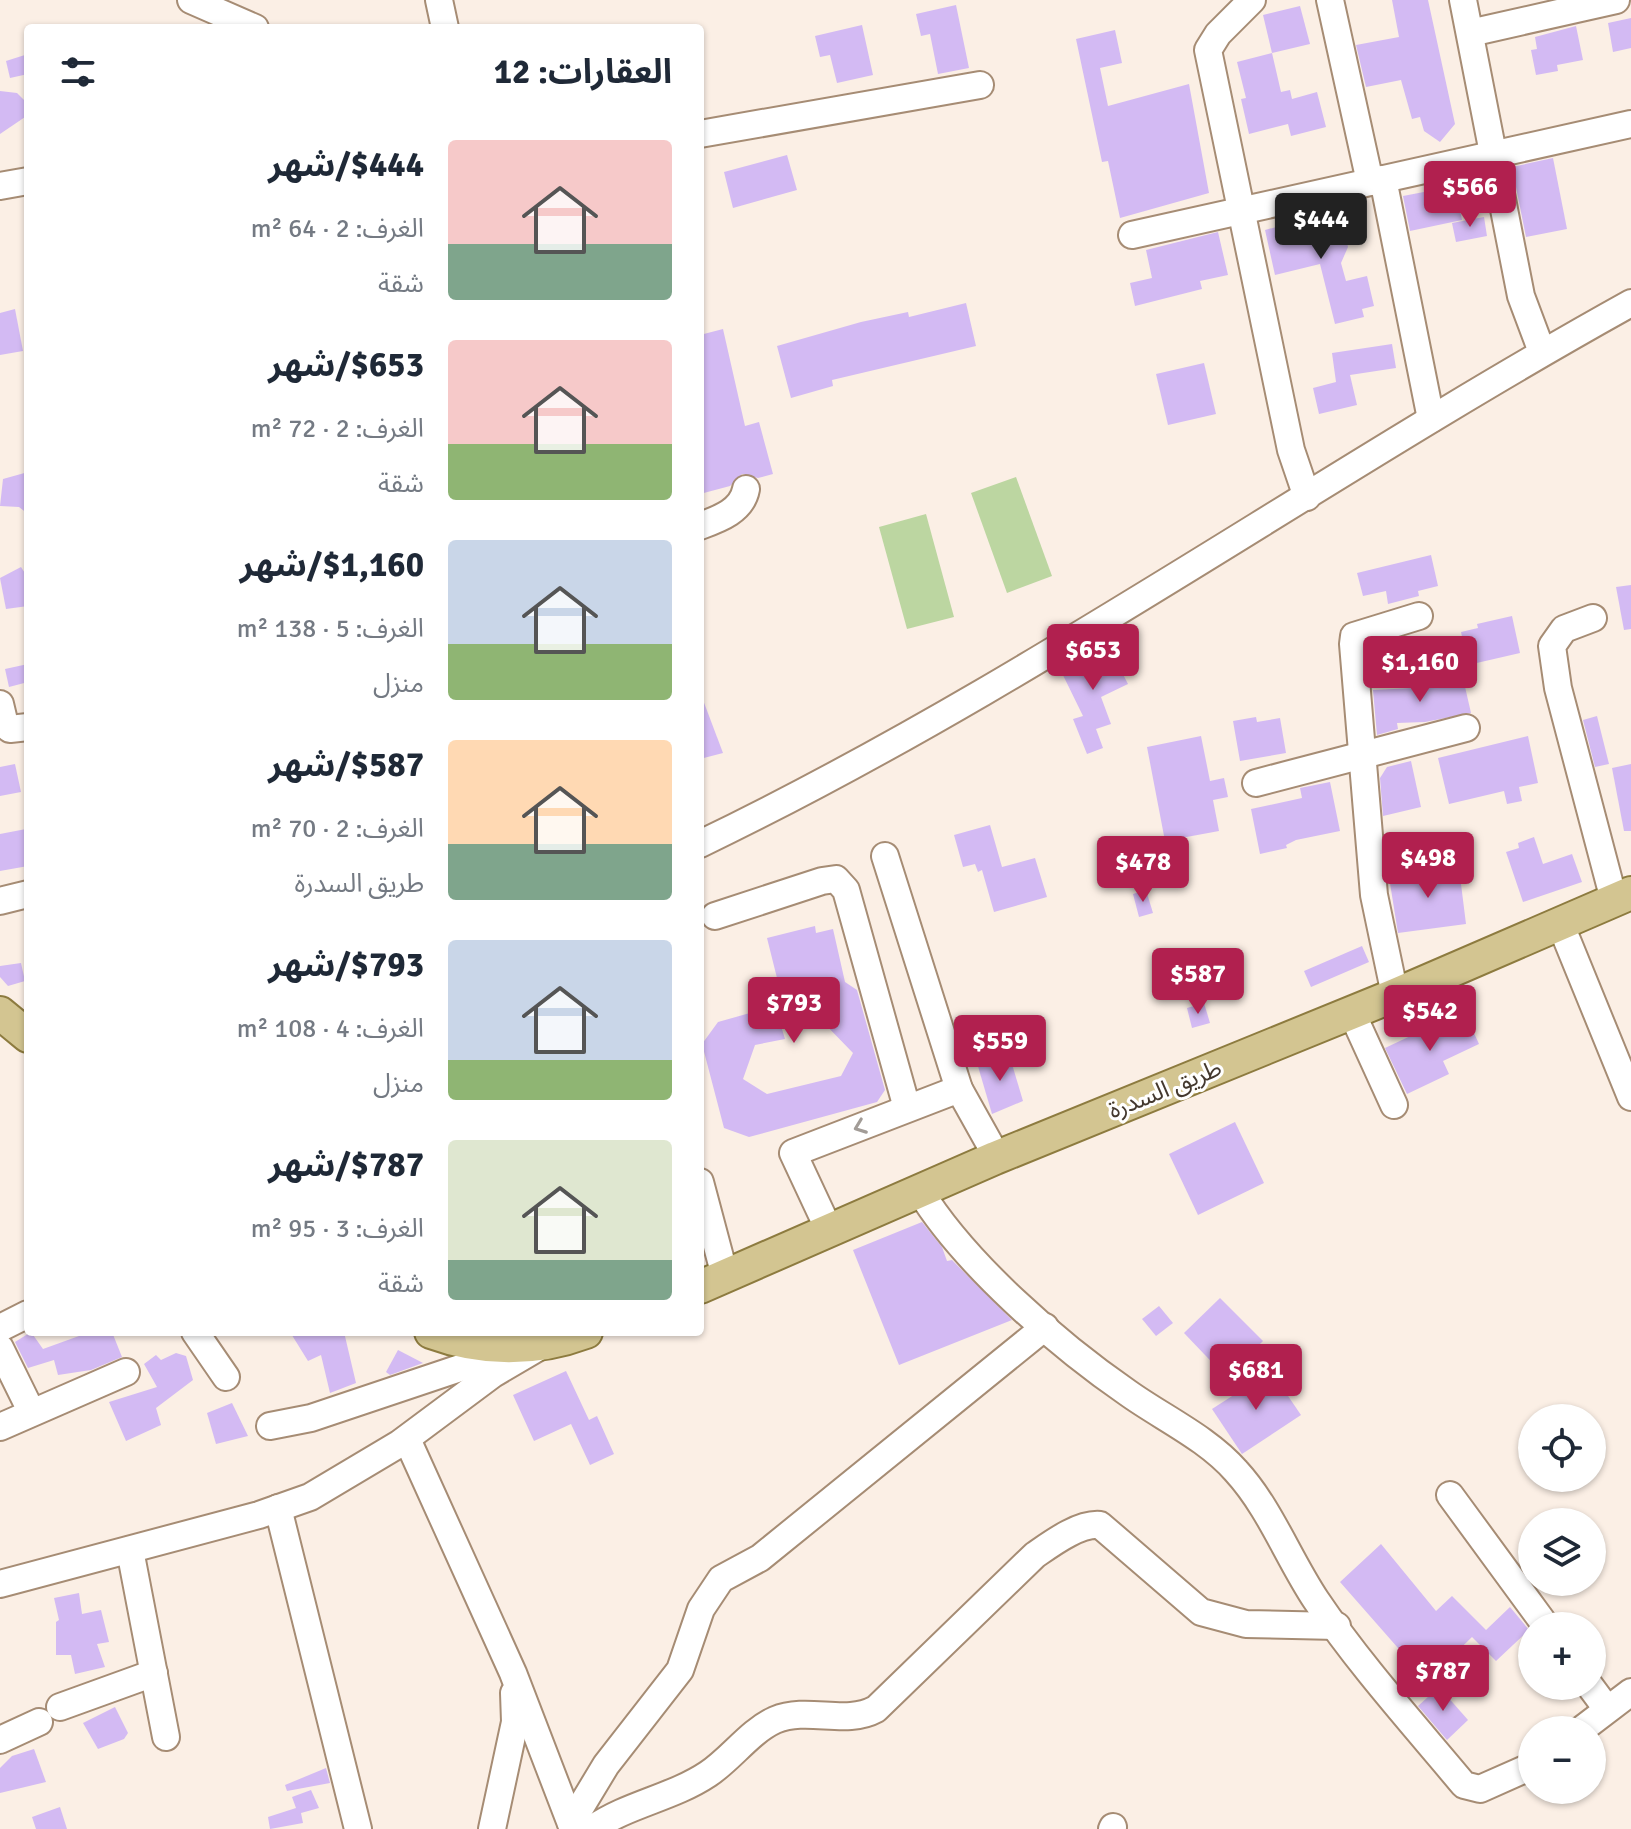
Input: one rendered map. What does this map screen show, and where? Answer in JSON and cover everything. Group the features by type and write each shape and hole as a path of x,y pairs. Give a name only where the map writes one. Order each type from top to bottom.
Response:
{"main road":[{"name":"طريق السدرة","path":"712,1282 997,1157 1352,1013 1622,896"},
{"path":"0,1013 24,1033"},
{"path":"446,1336 507,1347 544,1344 572,1336"}],"street":[{"path":"191,0 246,24"},
{"path":"439,0 444,24"},
{"path":"1252,0 1218,34 1208,50 1291,450 1307,497"},
{"path":"1330,0 1377,181 1431,419"},
{"path":"1463,0 1521,296 1542,352"},
{"path":"1470,33 1616,0"},
{"path":"704,133 980,85"},
{"path":"1132,235 1631,124"},
{"path":"0,186 24,182"},
{"path":"704,842 901,740 1542,352 1631,303"},
{"path":"704,525 723,518 739,505 746,489"},
{"path":"1395,995 1377,919 1354,636 1419,616"},
{"path":"1593,618 1564,629 1552,646 1558,688 1622,896"},
{"path":"0,704 5,725 10,729 24,727"},
{"path":"1256,783 1365,757 1466,728"},
{"path":"885,856 959,1089 997,1157"},
{"path":"715,916 836,879 846,890 907,1108"},
{"path":"0,901 24,895"},
{"path":"1560,923 1631,1097"},
{"path":"1352,1013 1394,1105"},
{"path":"829,1230 793,1153 959,1089"},
{"path":"920,1191 950,1233 1045,1327 1111,1382 1221,1455 1237,1471 1288,1548 1315,1599 1464,1785 1480,1789 1518,1773"},
{"path":"704,1215 712,1282"},
{"path":"0,1328 24,1316"},
{"path":"579,1827 606,1765 680,1670 701,1609 721,1579 760,1558 1045,1327"},
{"path":"198,1336 226,1377"},
{"path":"443,1336 471,1353 478,1362"},
{"path":"0,1584 310,1497 407,1439 493,1374 544,1344"},
{"path":"0,1348 31,1411"},
{"path":"470,1392 478,1362"},
{"path":"270,1426 311,1418 478,1362"},
{"path":"0,1427 126,1372"},
{"path":"407,1439 579,1827"},
{"path":"1450,1495 1536,1612"},
{"path":"278,1508 358,1829"},
{"path":"579,1827 706,1776 774,1721 802,1713 853,1717 876,1709 1035,1555 1056,1540 1093,1524 1100,1525 1201,1612 1246,1624 1337,1626"},
{"path":"130,1550 166,1737"},
{"path":"0,1740 50,1714 154,1673"},
{"path":"492,1829 515,1722 513,1673"},
{"path":"1605,1716 1631,1692"}],"green space":[{"path":"1016,477 1052,576 1007,593 971,493"},
{"path":"926,514 954,617 907,629 879,527"}],"building":[{"path":"1392,0 1428,0 1455,124 1440,142 1424,131 1420,117 1412,119 1401,80 1366,87 1356,45 1399,37"},
{"path":"956,5 969,68 938,74 930,34 921,36 916,14"},
{"path":"1300,6 1310,44 1272,53 1263,15"},
{"path":"1631,18 1631,48 1613,52 1608,23"},
{"path":"862,25 873,75 837,83 830,55 820,57 815,36"},
{"path":"1576,26 1583,60 1557,65 1558,71 1536,75 1531,50 1537,49 1535,37"},
{"path":"1115,30 1122,63 1100,68 1108,106 1189,84 1209,193 1120,218 1108,161 1102,162 1076,39"},
{"path":"1272,53 1281,92 1290,90 1292,99 1317,92 1326,127 1291,136 1288,124 1249,134 1241,99 1246,98 1237,62"},
{"path":"24,55 24,75 10,78 6,61"},
{"path":"0,91 17,93 24,100 24,118 0,134"},
{"path":"787,155 797,190 733,208 724,172"},
{"path":"1553,158 1567,229 1526,237 1512,167"},
{"path":"1455,186 1462,220 1410,231 1403,196"},
{"path":"1332,212 1333,216 1340,214 1348,247 1341,263 1346,281 1367,276 1374,306 1362,309 1364,317 1335,324 1320,264 1275,275 1265,230"},
{"path":"1484,217 1487,236 1456,242 1452,223"},
{"path":"1218,232 1228,275 1200,281 1202,289 1135,306 1130,283 1152,278 1146,250"},
{"path":"966,303 976,346 832,380 833,386 791,398 777,346 861,322 908,312 909,317"},
{"path":"15,309 23,351 0,355 0,313"},
{"path":"723,329 745,426 759,422 773,474 758,478 742,474 730,486 704,493 704,334"},
{"path":"1392,344 1396,368 1350,375 1357,405 1319,414 1313,388 1336,382 1332,353"},
{"path":"1204,363 1216,414 1168,425 1156,374"},
{"path":"24,473 24,511 19,507 0,506 3,479"},
{"path":"1431,555 1438,586 1418,591 1419,596 1388,604 1386,591 1363,596 1357,573"},
{"path":"21,567 24,572 24,607 6,609 0,578"},
{"path":"1631,585 1631,629 1624,630 1616,587"},
{"path":"1512,616 1520,653 1468,665 1461,632 1478,628 1477,624"},
{"path":"1108,645 1128,684 1101,697 1111,724 1096,729 1103,748 1087,754 1073,719 1083,716 1060,669"},
{"path":"24,665 24,683 9,687 5,669"},
{"path":"1463,678 1471,713 1425,722 1397,723 1398,729 1377,735 1373,690 1414,688"},
{"path":"704,703 723,753 704,758"},
{"path":"1597,716 1609,764 1595,767 1583,720"},
{"path":"1256,717 1257,722 1280,718 1286,753 1240,761 1233,721"},
{"path":"1201,736 1210,781 1224,778 1228,797 1213,800 1219,831 1165,841 1147,747"},
{"path":"1528,736 1538,783 1519,787 1522,801 1507,804 1504,791 1449,804 1438,758"},
{"path":"1411,761 1421,807 1383,816 1380,778 1387,767"},
{"path":"15,764 21,792 0,796 0,767"},
{"path":"1631,764 1631,831 1624,831 1612,768"},
{"path":"1330,782 1340,831 1296,840 1286,845 1287,848 1260,854 1251,809 1302,798 1300,788"},
{"path":"990,825 1002,867 1035,858 1047,897 994,912 982,870 978,872 975,864 963,867 954,835"},
{"path":"24,829 24,867 0,871 0,834"},
{"path":"1534,837 1543,864 1572,854 1582,882 1523,902 1506,852 1519,848 1518,843"},
{"path":"1459,868 1466,924 1398,933 1389,877"},
{"path":"1146,890 1153,913 1139,917 1133,894"},
{"path":"815,926 816,933 833,929 845,982 857,990 885,1090 877,1102 749,1137 724,1128 704,1052 704,1041 718,1022 775,1006 785,1039 755,1045 743,1079 767,1094 841,1076 853,1053 820,1019 832,1016 822,980 780,990 767,938"},
{"path":"1362,946 1369,962 1311,987 1304,971"},
{"path":"21,963 24,981 8,986 0,977 0,966"},
{"path":"1204,1003 1210,1023 1192,1028 1187,1008"},
{"path":"1455,1015 1460,1027 1469,1022 1479,1044 1443,1061 1449,1074 1407,1094 1385,1048"},
{"path":"1009,1054 1023,1101 992,1114 977,1063"},
{"path":"1235,1122 1264,1183 1198,1215 1169,1154"},
{"path":"922,1222 942,1247 947,1261 952,1260 1012,1320 899,1365 853,1250"},
{"path":"1220,1298 1263,1341 1226,1377 1184,1333"},
{"path":"1159,1306 1173,1323 1156,1336 1142,1319"},
{"path":"25,1336 34,1336 43,1349 79,1336 114,1336 122,1357 91,1370 58,1375 54,1360 28,1368 15,1342"},
{"path":"292,1336 345,1336 356,1383 330,1393 321,1355 308,1361"},
{"path":"398,1350 423,1363 390,1375 386,1372"},
{"path":"176,1353 186,1356 193,1380 156,1408 161,1425 126,1441 109,1402 157,1387 144,1364 156,1355 161,1360"},
{"path":"566,1371 589,1420 597,1416 614,1454 590,1465 571,1424 534,1441 513,1395"},
{"path":"1271,1371 1301,1415 1242,1454 1212,1409"},
{"path":"232,1403 248,1436 216,1444 207,1413"},
{"path":"1381,1544 1436,1611 1452,1596 1486,1630 1510,1607 1518,1617 1518,1640 1496,1661 1472,1637 1427,1681 1340,1582"},
{"path":"79,1593 82,1614 101,1610 109,1642 97,1644 105,1667 75,1674 71,1655 56,1655 56,1622 59,1620 54,1598"},
{"path":"1439,1687 1468,1720 1447,1740 1418,1706"},
{"path":"115,1707 128,1733 124,1739 98,1749 83,1723"},
{"path":"34,1749 46,1782 0,1793 0,1768 12,1756"},
{"path":"326,1768 330,1783 287,1791 285,1785"},
{"path":"311,1790 319,1808 301,1813 303,1823 270,1829 268,1817 296,1808 292,1797"},
{"path":"60,1807 67,1829 36,1829 32,1817"}]}
